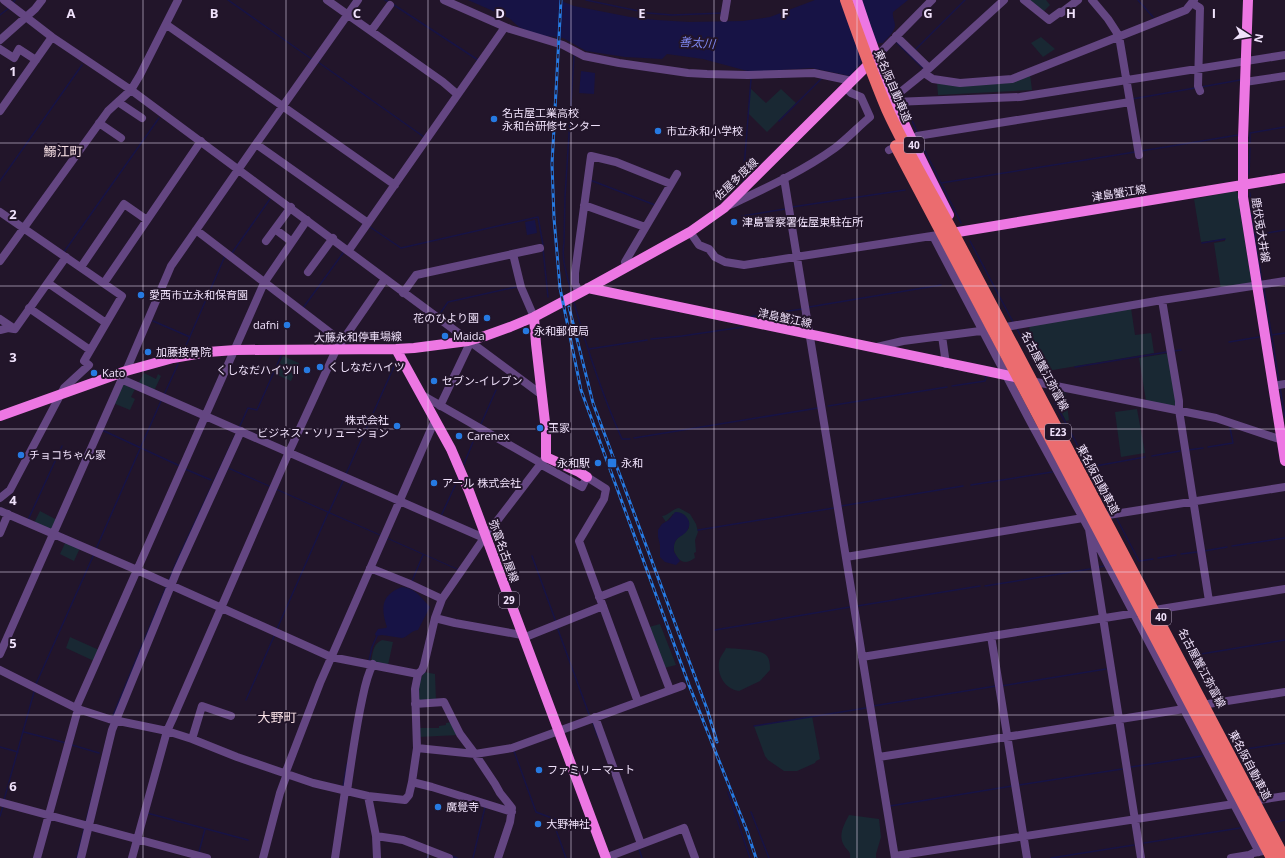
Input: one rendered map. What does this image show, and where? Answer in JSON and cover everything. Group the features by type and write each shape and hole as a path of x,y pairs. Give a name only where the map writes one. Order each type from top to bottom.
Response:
{"highway":[{"name":"東名阪自動車道","path":"838,0 865,76 899,152 1272,858"},
{"name":"東名阪自動車道","path":"846,0 872,73 887,109 906,147 1284,851"}],"main road":[{"name":"名古屋蟹江弥富線","path":"857,0 875,53 911,140 1036,382 1108,515 1284,851"},
{"name":"鹿伏兎大井線","path":"1248,0 1243,197 1283,440 1285,461"},
{"name":"佐屋多度線","path":"588,288 690,232 724,208 849,84 875,53"},
{"name":"津島蟹江線","path":"958,232 1285,178"},
{"name":"津島蟹江線","path":"588,288 1036,382"},
{"path":"587,477 579,472 542,462 546,431 534,317 588,288"},
{"name":"大藤永和停車場線","path":"0,416 173,358 208,352 235,350 339,345 396,349 469,342 534,317"},
{"name":"弥富名古屋線","path":"396,349 451,449 469,491 605,858"}],"street":[{"path":"4,0 52,37 131,90 291,207 349,250 384,279 542,395"},
{"path":"0,40 35,10 42,0"},
{"path":"0,262 108,111 131,90 167,25 178,0"},
{"path":"327,0 443,82 457,94"},
{"path":"0,654 171,266 282,106 358,0"},
{"path":"444,0 505,27 562,45 584,56 619,63 688,73 748,76 814,72 849,84 851,93 861,97 870,117 836,147 784,178 724,208"},
{"path":"724,18 727,0"},
{"path":"875,53 896,36 932,0"},
{"path":"894,100 1004,0"},
{"path":"1024,0 1049,20 1060,12 1061,14 1078,0"},
{"path":"1092,0 1108,18 1118,35 1138,153"},
{"path":"896,36 933,79 960,83 1012,79 1118,35 1186,10 1193,1 1200,8 1199,88"},
{"path":"371,31 390,5"},
{"path":"167,25 395,185"},
{"path":"349,250 505,27"},
{"path":"0,111 52,37"},
{"path":"0,49 14,58 19,49 36,60"},
{"path":"894,100 1020,97 1285,55"},
{"path":"1245,82 1285,76"},
{"path":"889,150 917,136 1130,99"},
{"path":"118,102 142,118"},
{"path":"99,123 121,138"},
{"path":"104,283 201,141"},
{"path":"256,144 368,223"},
{"path":"579,293 575,283 574,273 591,156 616,162 671,184"},
{"path":"627,267 625,262 677,174"},
{"path":"784,178 799,257 810,335 895,857 1234,804 1242,806 1258,800 1285,796"},
{"path":"81,267 124,204 147,220"},
{"path":"584,205 645,227"},
{"path":"266,241 291,207"},
{"path":"0,212 122,296 84,361 89,365 64,388 10,490 0,498"},
{"path":"37,858 77,708 264,283 307,220"},
{"path":"274,229 292,242"},
{"path":"196,230 264,283 339,345"},
{"path":"690,232 699,245 709,249 715,257 725,262 744,265 958,232"},
{"path":"933,236 1090,529 1259,852"},
{"path":"308,272 332,238"},
{"path":"403,293 416,275 540,248"},
{"path":"513,254 520,287 534,317"},
{"path":"15,329 66,257"},
{"path":"132,858 167,731 289,452 339,345 384,279"},
{"path":"872,348 902,341 984,330 1285,281"},
{"path":"48,283 106,323"},
{"path":"1162,300 1179,401 1192,502 1209,601"},
{"path":"29,308 90,350"},
{"path":"0,319 15,329"},
{"path":"0,330 8,328 15,329"},
{"path":"942,336 946,364"},
{"path":"440,406 469,342"},
{"path":"124,374 205,415 485,537"},
{"path":"1036,382 1216,418 1283,440"},
{"path":"1273,386 1285,384"},
{"path":"0,670 77,708 114,720 167,731 286,774 346,791 368,796 405,800 412,782 416,748 415,689 418,674 424,665 435,618 442,598 485,537 542,462 422,395"},
{"path":"263,858 286,774 320,683 436,420"},
{"path":"81,858 87,825 114,720 169,585 177,571 225,466 239,430"},
{"path":"587,477 606,489 604,498 579,540 638,702"},
{"path":"1108,515 1285,487"},
{"path":"0,511 137,570 331,657 418,674"},
{"path":"0,533 8,514"},
{"path":"846,557 1083,518"},
{"path":"1090,529 1141,858"},
{"path":"370,568 442,598"},
{"path":"599,597 630,585 670,690"},
{"path":"862,657 1285,589"},
{"path":"435,618 522,636 603,606"},
{"path":"991,636 1027,858"},
{"path":"335,858 364,690 373,664"},
{"path":"416,748 475,754 512,748 682,686"},
{"path":"879,757 1119,718 1185,710 1191,713 1209,707 1285,692"},
{"path":"415,704 444,702 460,734 512,808 510,822 498,858"},
{"path":"192,739 202,706 231,716"},
{"path":"594,717 641,844"},
{"path":"412,782 512,812"},
{"path":"368,796 376,836 377,858"},
{"path":"0,802 207,858"},
{"path":"605,858 684,828 695,858"},
{"path":"376,836 403,840 449,858"},
{"path":"1231,858 1249,857 1253,852 1284,851"}],"shaded area":[{"path":"1026,0 1046,0 1050,5 1042,13"},
{"path":"1041,37 1055,49 1043,57 1031,43"},
{"path":"1030,74 1032,90 938,95 937,82"},
{"path":"750,88 766,103 781,89 796,103 767,132 748,113"},
{"path":"1235,191 1239,194 1241,217 1252,284 1221,290 1214,243 1225,241 1225,239 1201,242 1194,199"},
{"path":"1131,308 1135,335 1151,333 1154,353 1041,372 1022,336 1030,334 1029,325"},
{"path":"1170,353 1177,407 1146,401 1139,358"},
{"path":"283,356 299,363 291,381 275,374"},
{"path":"144,373 156,379 158,374 161,376 154,391 138,384"},
{"path":"121,383 129,384 128,387 135,389 131,397 135,399 130,410 113,403"},
{"path":"1063,390 1065,391 1069,420 1066,421 1056,401"},
{"path":"1137,409 1145,453 1121,457 1115,412"},
{"path":"679,508 690,514 696,524 698,532 695,540 695,558 687,562 678,558 674,551 674,545 676,540 689,528 689,521 673,514 666,522 662,516"},
{"path":"40,511 57,520 53,530 34,523"},
{"path":"66,541 80,548 74,561 60,554"},
{"path":"660,624 676,665 664,668 649,627"},
{"path":"70,637 99,650 94,661 66,648"},
{"path":"382,640 393,642 388,665 371,662 375,646"},
{"path":"726,648 753,650 763,653 768,658 770,670 760,681 739,691 734,690 723,681 719,672 721,656"},
{"path":"424,672 435,674 436,701 419,702 418,685"},
{"path":"812,716 820,759 815,763 797,771 784,771 768,760 765,756 754,726"},
{"path":"452,722 458,735 418,737 418,728 439,728 439,726"},
{"path":"849,815 879,819 881,837 876,858 850,858 850,853 843,843 841,835"}],"water":[{"name":"善太川","path":"468,0 559,0 574,6 630,17 689,22 743,21 770,17 815,0 908,0 893,12 895,26 892,33 883,43 878,43 850,76 812,68 751,72 703,59 667,54 662,59 625,57 586,51 563,38 538,35 519,27 509,18"},
{"path":"581,71 595,73 594,94 579,93"},
{"path":"535,220 537,233 527,235 525,222"},
{"path":"238,428 223,465 458,570 222,466 129,680 78,858 76,858 112,716 177,559"},
{"path":"675,512 684,515 689,522 686,532 675,542 674,552 680,561 676,565 665,562 660,557 658,537 658,530 662,524 669,520"},
{"path":"402,587 415,591 430,607 418,630 402,638 382,635 376,636 375,634 378,629 387,627 383,609 385,600 392,592"}],"waterway":[{"path":"228,0 313,60"},
{"path":"385,0 389,2"},
{"path":"586,0 648,13 672,15 723,13"},
{"path":"915,50 965,0"},
{"path":"1138,0 1153,17"},
{"path":"394,5 478,60"},
{"path":"0,15 9,8"},
{"path":"897,43 923,68"},
{"path":"571,291 565,267 563,249 574,56"},
{"path":"318,62 424,137"},
{"path":"0,181 82,65"},
{"path":"779,121 822,78"},
{"path":"743,181 751,79"},
{"path":"1201,87 1240,80"},
{"path":"1132,99 1195,88"},
{"path":"908,117 910,116 917,132"},
{"path":"64,252 159,118"},
{"path":"1250,143 1250,133 1285,127"},
{"path":"1141,151 1238,135"},
{"path":"919,139 961,223"},
{"path":"1249,174 1250,148"},
{"path":"941,183 1135,152"},
{"path":"590,180 655,205"},
{"path":"792,207 905,190"},
{"path":"1250,193 1262,282"},
{"path":"232,253 270,199"},
{"path":"742,216 785,209"},
{"path":"370,227 401,248 538,217 543,245"},
{"path":"1255,235 1285,230"},
{"path":"1202,243 1225,239"},
{"path":"970,241 1013,322"},
{"path":"543,249 548,297"},
{"path":"303,308 343,253"},
{"path":"184,350 225,256"},
{"path":"809,307 941,285"},
{"path":"439,315 448,302 516,287"},
{"path":"1264,289 1279,381"},
{"path":"574,303 595,371 608,406 622,439 630,439"},
{"path":"748,317 802,309"},
{"path":"153,321 190,337"},
{"path":"651,339 743,327"},
{"path":"1017,329 1041,372"},
{"path":"1271,335 1285,333"},
{"path":"1229,342 1259,337"},
{"path":"589,349 647,340"},
{"path":"1173,351 1181,350"},
{"path":"1075,367 1167,352"},
{"path":"239,428 248,408 257,410 281,356"},
{"path":"346,474 396,362"},
{"path":"164,395 178,364"},
{"path":"952,386 985,381 987,375"},
{"path":"828,406 947,387"},
{"path":"1280,388 1285,417"},
{"path":"481,424 496,390"},
{"path":"96,549 161,401"},
{"path":"1055,403 1112,510"},
{"path":"634,438 818,408"},
{"path":"1208,447 1233,443 1230,428"},
{"path":"102,430 180,466"},
{"path":"464,464 477,432"},
{"path":"28,520 62,446"},
{"path":"1188,450 1203,448"},
{"path":"1152,456 1180,451"},
{"path":"1090,467 1145,457"},
{"path":"185,469 211,480"},
{"path":"971,485 1052,472"},
{"path":"441,516 459,477"},
{"path":"329,512 344,479"},
{"path":"841,506 963,486"},
{"path":"698,530 834,508"},
{"path":"277,629 328,513"},
{"path":"1117,519 1139,561 1153,559"},
{"path":"1232,546 1285,538"},
{"path":"1204,551 1227,547"},
{"path":"1181,554 1197,552"},
{"path":"36,684 94,554"},
{"path":"412,581 423,555"},
{"path":"1158,558 1176,555"},
{"path":"532,556 556,622"},
{"path":"1099,567 1104,566"},
{"path":"985,586 1090,569"},
{"path":"857,606 980,586"},
{"path":"715,630 850,607"},
{"path":"557,627 590,717"},
{"path":"246,700 275,634"},
{"path":"369,661 372,647 377,636"},
{"path":"1189,656 1285,640"},
{"path":"1001,686 1106,669"},
{"path":"873,706 996,686"},
{"path":"4,800 34,692"},
{"path":"754,726 866,708"},
{"path":"593,723 598,737"},
{"path":"24,732 66,743"},
{"path":"1240,750 1285,743"},
{"path":"72,745 99,753"},
{"path":"0,747 18,752"},
{"path":"514,751 536,812 557,820 555,827 566,858"},
{"path":"1131,767 1202,756"},
{"path":"343,787 347,764"},
{"path":"1019,785 1122,769"},
{"path":"890,806 1012,786"},
{"path":"728,792 750,858"},
{"path":"0,816 3,806"},
{"path":"473,858 485,807"},
{"path":"751,812 769,858"},
{"path":"147,813 248,840"},
{"path":"1276,822 1285,820"},
{"path":"1144,843 1240,828"},
{"path":"199,852 205,829"},
{"path":"1051,858 1134,845"},
{"path":"639,849 642,858"},
{"path":"427,858 429,854"},
{"path":"452,856 457,858"}],"railway":[{"path":"561,0 552,164 554,218 560,288 581,390 689,685 747,831 756,858"},
{"path":"569,307 593,403 707,709 717,742"}],"place":[{"name":"名古屋工業高校 永和台研修センター","path":"494,119"},
{"name":"市立永和小学校","path":"658,131"},
{"name":"津島警察署佐屋東駐在所","path":"734,222"},
{"name":"愛西市立永和保育園","path":"141,295"},
{"name":"花のひより園","path":"487,318"},
{"name":"dafni","path":"287,325"},
{"name":"永和郵便局","path":"526,331"},
{"name":"Maida","path":"445,336"},
{"name":"加藤接骨院","path":"148,352"},
{"name":"くしなだハイツ","path":"320,367"},
{"name":"くしなだハイツII","path":"307,370"},
{"name":"Kato","path":"94,373"},
{"name":"セブン-イレブン","path":"434,381"},
{"name":"株式会社 ビジネス・ソリューション","path":"397,426"},
{"name":"玉家","path":"540,428"},
{"name":"Carenex","path":"459,436"},
{"name":"チョコちゃん家","path":"21,455"},
{"name":"永和駅","path":"598,463"},
{"name":"永和","path":"612,463"},
{"name":"アール 株式会社","path":"434,483"},
{"name":"ファミリーマート","path":"539,770"},
{"name":"廣覺寺","path":"438,807"},
{"name":"大野神社","path":"538,824"}],"district":[{"name":"鰯江町","path":"63,151"},
{"name":"大野町","path":"277,717"}]}
